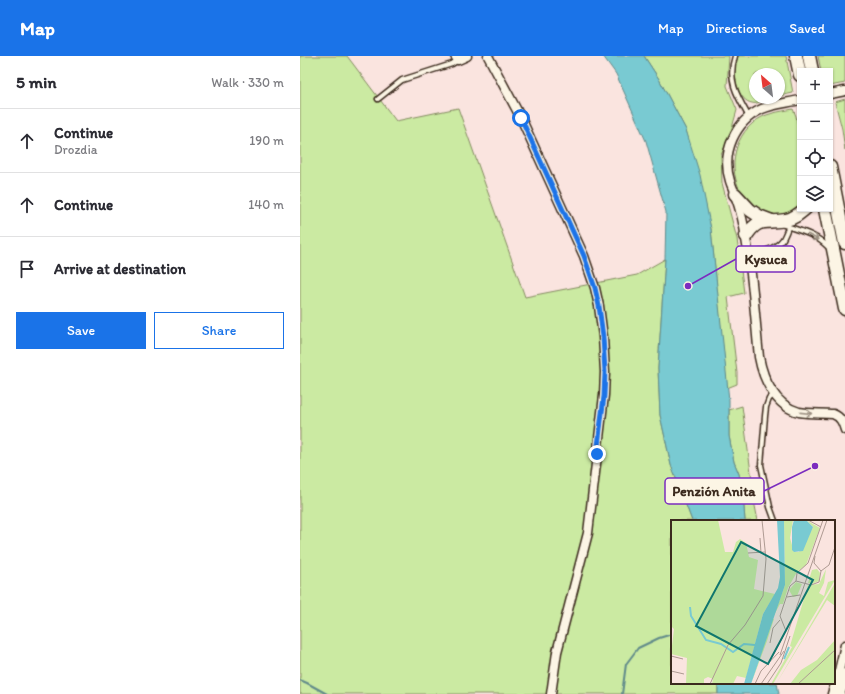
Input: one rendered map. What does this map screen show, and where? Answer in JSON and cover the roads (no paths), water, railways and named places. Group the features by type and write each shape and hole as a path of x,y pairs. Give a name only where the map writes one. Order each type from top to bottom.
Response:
{"main road":[{"path":"796,56 799,68"},
{"path":"809,56 811,68"},
{"path":"832,176 845,243"},
{"path":"735,194 750,210 759,216 773,221"},
{"path":"746,236 751,228 756,224 761,222 786,220 797,216 802,212"},
{"path":"827,212 845,309"},
{"path":"838,694 845,675"}],"street":[{"path":"457,58 467,56"},
{"path":"488,56 521,118 584,256 595,288 603,337 605,372 604,396 588,533 557,652 552,694"},
{"path":"833,94 844,92"},
{"path":"797,101 761,109 749,117 737,130 729,146 727,162 729,180 740,210 746,236 761,366 764,376 774,394 789,409 800,412 833,414 838,416 845,430"},
{"path":"832,694 845,645"}],"lane":[{"path":"735,56 732,65 734,86 737,96 749,117"},
{"path":"378,99 402,80 452,64 457,58"},
{"path":"773,221 817,238 826,244 834,253"},
{"path":"749,254 764,252 774,247 782,240 788,227"},
{"path":"774,394 769,399 766,407 761,465 770,507 775,520"}],"water":[{"path":"603,56 644,56 659,79 686,130 700,175 711,229 729,400 729,436 734,462 739,474 743,494 745,520 692,520 671,465 660,415 658,368 665,259 666,212 646,141 616,74"},
{"path":"718,684 777,684 779,694 718,694"}],"waterway":[{"path":"622,694 626,664 638,648 671,634"},
{"path":"300,680 327,694"}],"place":[{"name":"Kysuca","path":"688,286"},
{"name":"Penzión Anita","path":"815,466"}]}
